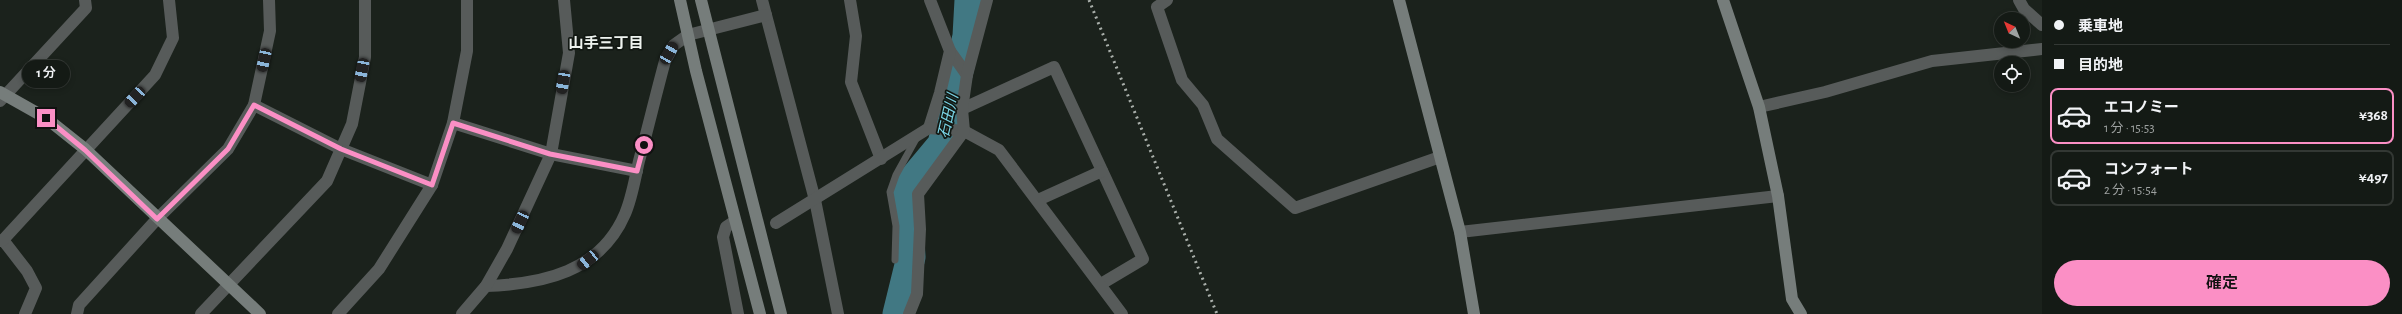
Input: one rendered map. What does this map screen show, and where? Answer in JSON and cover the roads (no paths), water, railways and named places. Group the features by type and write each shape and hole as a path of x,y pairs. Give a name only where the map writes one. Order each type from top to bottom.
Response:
{"street":[{"path":"85,0 86,8 2,96 46,118 85,150 260,314"},
{"path":"25,314 36,288 27,271 1,240 155,75 173,38 169,0"},
{"path":"77,314 79,305 157,219 228,149 254,105 270,31 269,0"},
{"path":"201,314 327,181 352,124 365,57 365,0"},
{"path":"338,314 379,269 432,185 453,123 467,51 467,0"},
{"path":"462,314 486,286 507,249 550,154 569,53 564,0"},
{"path":"680,0 735,221 760,314"},
{"path":"701,0 781,314"},
{"path":"762,0 815,200 838,314"},
{"path":"850,0 856,36 851,82 881,159"},
{"path":"930,0 950,51 967,75"},
{"path":"909,314 917,294 920,229 918,194 964,131 962,109 967,75 987,0"},
{"path":"1167,0 1157,7 1182,80 1203,105 1217,139 1296,208 1440,157"},
{"path":"1399,0 1460,232 1474,314"},
{"path":"1723,0 1759,107 1778,196 1792,299 1801,314"},
{"path":"2019,0 2024,9 2042,25"},
{"path":"486,286 524,283 551,278 579,267 606,245 623,219 665,61 674,45 688,36 766,15"},
{"path":"1759,107 1825,92 1932,61 2042,49"},
{"path":"776,223 929,128 940,94 950,51"},
{"path":"962,109 1054,66 1143,259 1101,284"},
{"path":"254,105 341,149 432,185"},
{"path":"453,123 550,154 637,171"},
{"path":"929,128 964,131 999,150 1122,314"},
{"path":"1038,200 1102,172"},
{"path":"1460,232 1778,196"},
{"path":"735,221 726,227 723,237 738,314"}],"lane":[{"path":"895,260 896,226 890,192 896,175 918,136"}],"waterway":[{"name":"石田川","path":"897,314 911,257 907,186 942,144 967,36 969,0"}],"railway":[{"path":"1089,0 1217,314"}],"district":[{"name":"山手三丁目","path":"606,43"}]}
